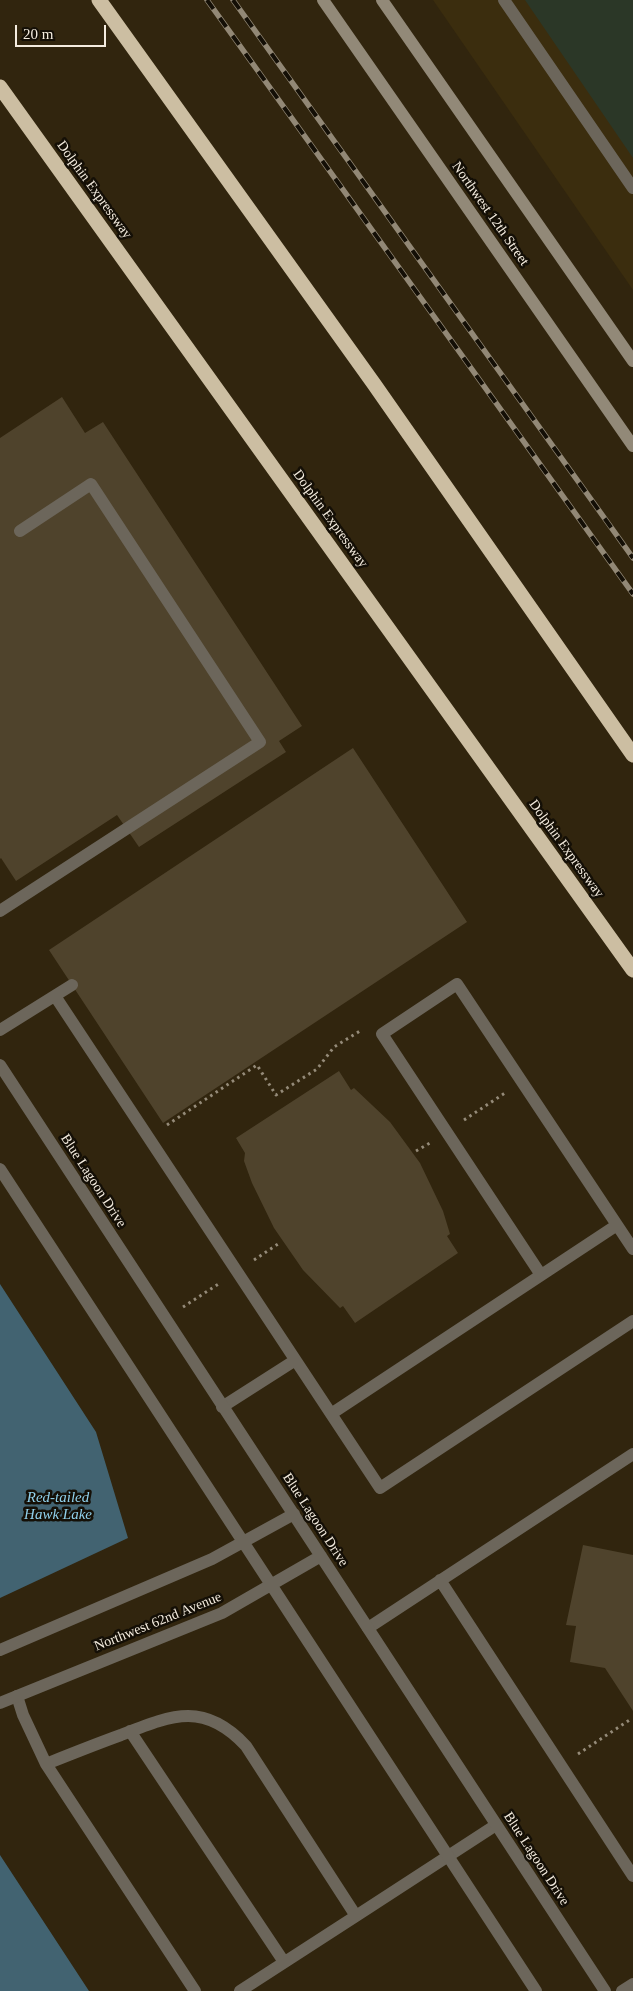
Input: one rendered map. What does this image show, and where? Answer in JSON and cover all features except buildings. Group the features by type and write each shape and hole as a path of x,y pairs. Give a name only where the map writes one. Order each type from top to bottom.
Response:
{"highway":[{"path":"99,0 374,384 633,755"},
{"name":"Dolphin Expressway","path":"0,88 633,970"}],"main road":[{"name":"Northwest 12th Street","path":"323,0 633,446"},
{"path":"382,0 633,360"}],"street":[{"path":"504,0 633,188"},
{"path":"0,911 260,742 91,484 20,531"},
{"path":"541,1275 382,1034 457,984 633,1249"},
{"path":"0,1030 72,985"},
{"path":"55,996 294,1361 380,1488 633,1320"},
{"name":"Blue Lagoon Drive","path":"0,1065 605,1991"},
{"path":"0,1169 270,1586 536,1991"},
{"path":"331,1414 617,1225"},
{"path":"222,1407 294,1361"},
{"path":"368,1628 633,1454"},
{"path":"0,1650 212,1558 294,1514"},
{"name":"Northwest 62nd Avenue","path":"0,1703 222,1613 321,1556"},
{"path":"440,1580 633,1876"},
{"path":"17,1696 46,1764 195,1991"},
{"path":"46,1764 157,1721 179,1715 200,1716 220,1723 235,1733 246,1746 356,1916"},
{"path":"130,1731 284,1962"},
{"path":"240,1991 496,1825"},
{"path":"622,1991 633,1984"}],"path":[{"path":"148,1138 257,1065 276,1095 317,1069 334,1046 358,1030 382,1034"},
{"path":"416,1151 522,1082"},
{"path":"561,1765 632,1719"}],"shaded area":[{"path":"433,0 633,0 633,290"}],"green space":[{"path":"525,0 633,0 633,158"}],"water":[{"name":"Red-tailed Hawk Lake","path":"0,1284 96,1432 128,1538 0,1598"},
{"path":"0,1855 89,1991 0,1991"}],"railway":[{"path":"207,0 633,594"},
{"path":"233,0 633,558"}]}
